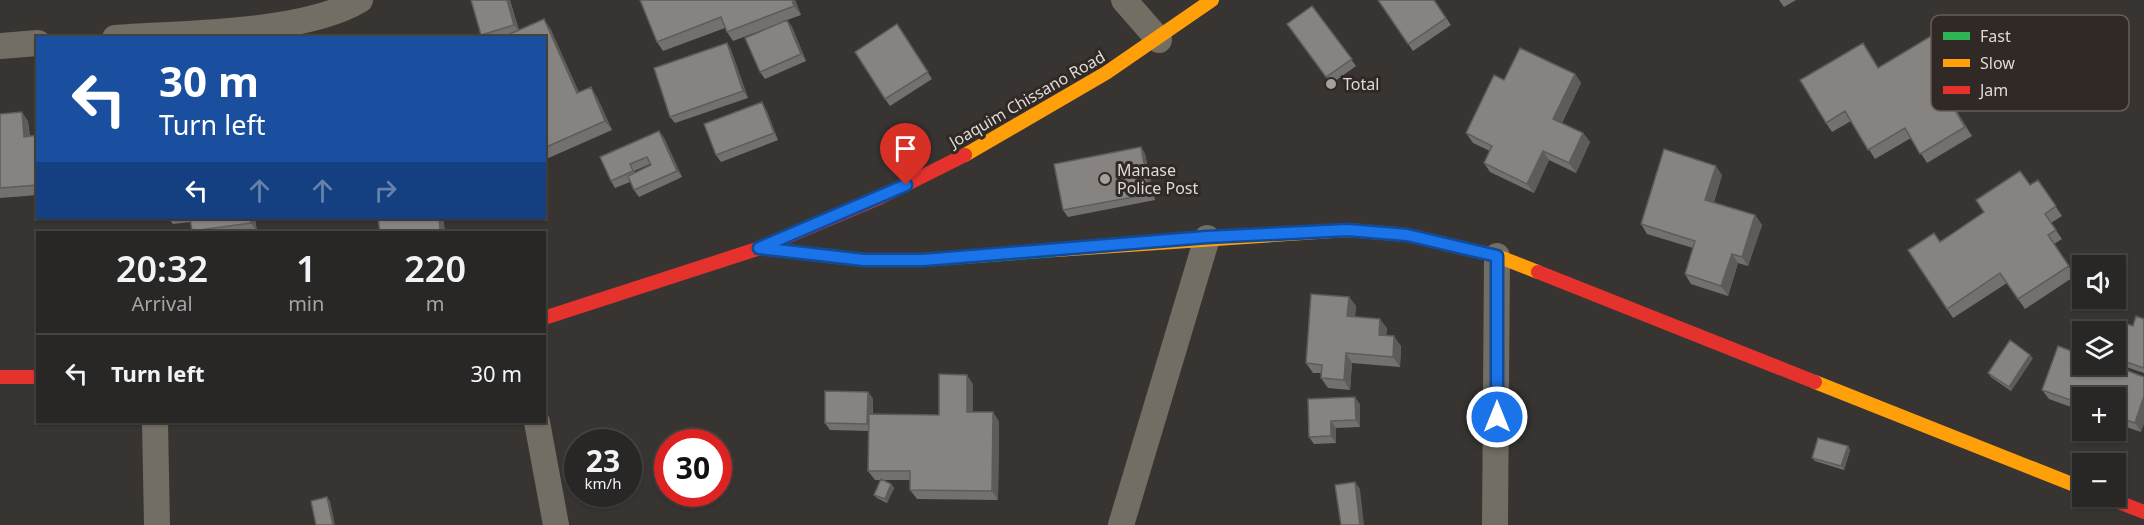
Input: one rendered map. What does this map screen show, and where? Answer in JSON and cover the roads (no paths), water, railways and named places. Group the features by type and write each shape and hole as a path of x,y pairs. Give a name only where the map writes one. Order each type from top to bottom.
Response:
{"main road":[{"name":"Joaquim Chissano Road","path":"546,317 759,248 927,176 1053,106 1159,40 1212,0"},
{"path":"759,248 864,260 923,260 1207,237 1348,230 1407,235 1497,256 2072,484"},
{"path":"0,377 36,377"},
{"path":"2126,505 2144,512"}],"street":[{"path":"1125,0 1159,40"},
{"path":"138,36 290,23 348,3"},
{"path":"0,46 36,43"},
{"path":"1120,525 1207,237"},
{"path":"1495,525 1497,256"},
{"path":"155,423 157,525"},
{"path":"537,423 556,525"}],"place":[{"name":"Total","path":"1331,84"},
{"name":"Manase Police Post","path":"1105,179"}]}
